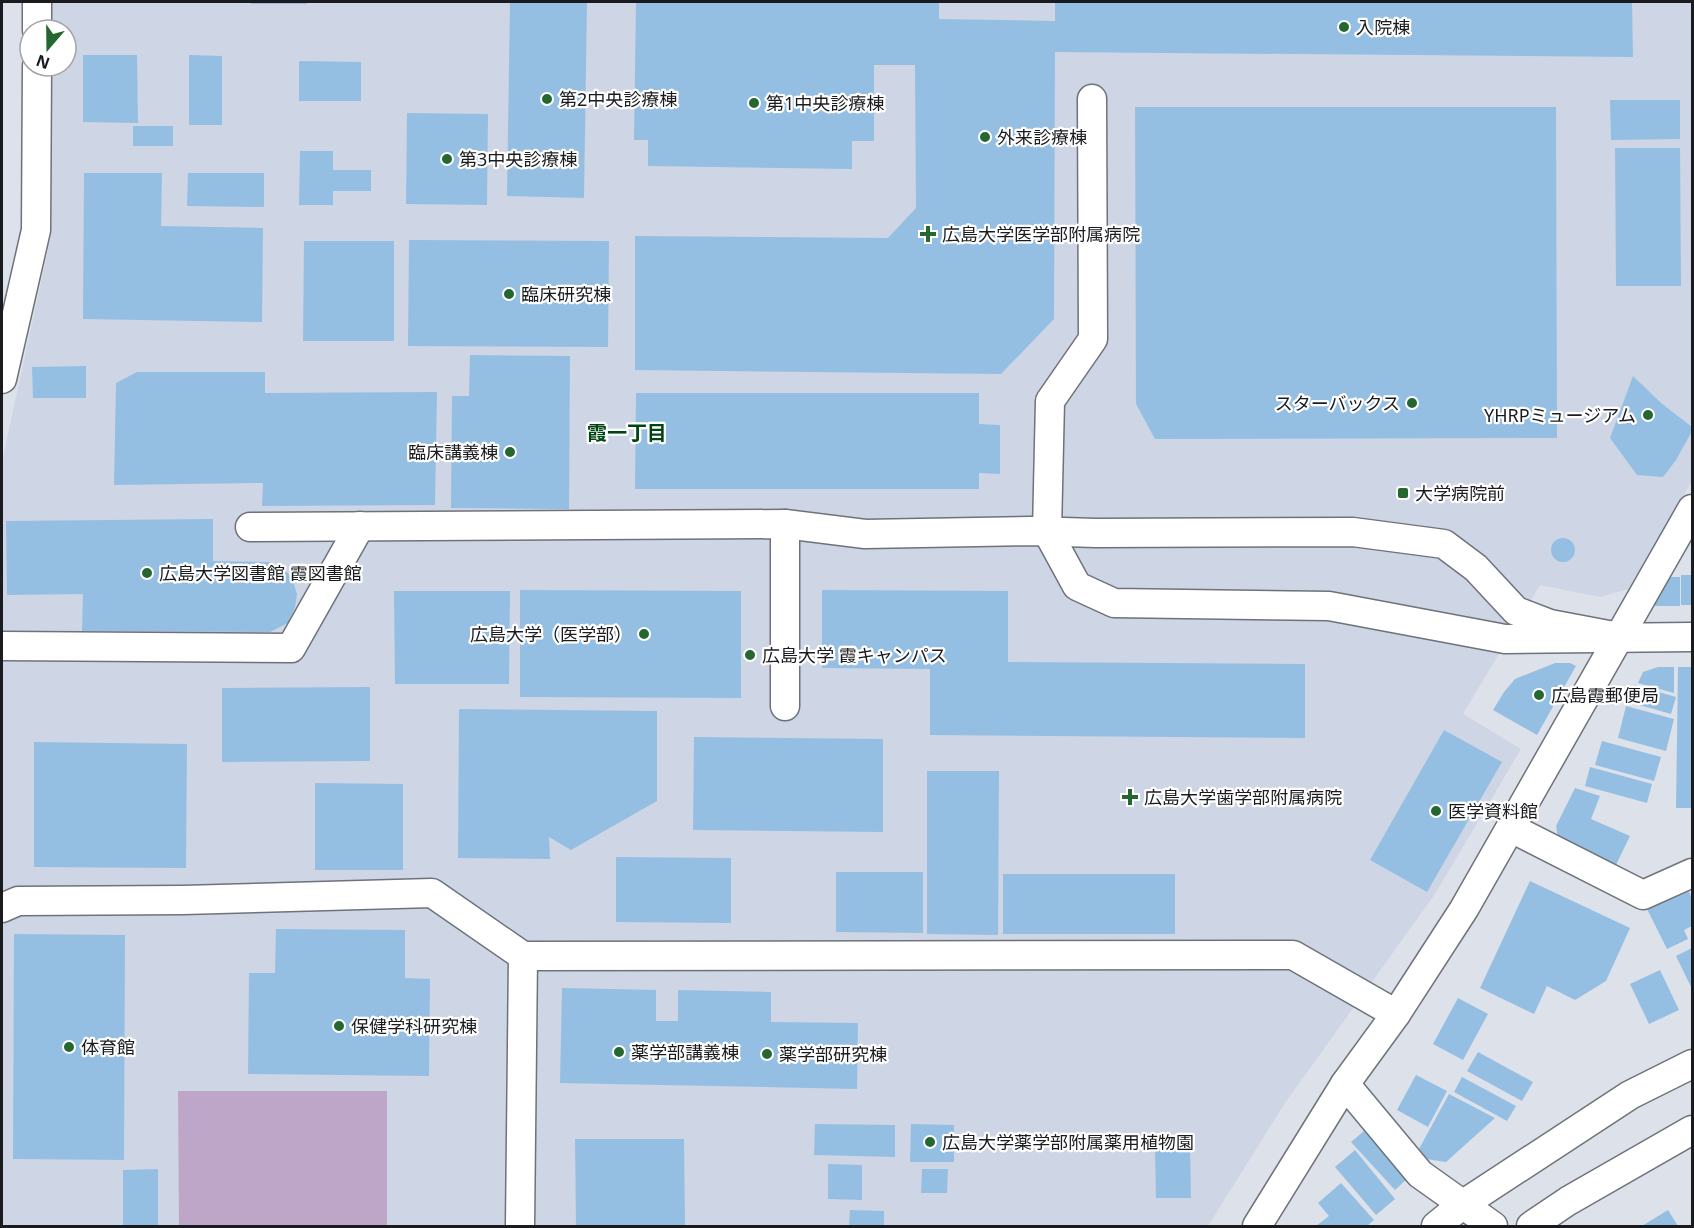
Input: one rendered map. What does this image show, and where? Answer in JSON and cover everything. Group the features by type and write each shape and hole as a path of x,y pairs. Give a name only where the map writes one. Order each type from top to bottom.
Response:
{"street":[{"path":"37,2 37,18"},
{"path":"2,379 36,230 37,78"},
{"path":"1092,99 1093,339 1050,401 1047,531 1077,586 1114,603 1329,606 1505,639 1692,637"},
{"path":"1257,1227 1345,1084 1396,1014 1464,909 1692,509"},
{"path":"785,524 785,706"},
{"path":"250,526 785,524 865,534 1047,531 1096,533 1353,532 1444,544 1476,568 1516,611 1550,624 1619,637"},
{"path":"2,646 291,648 360,526"},
{"path":"1511,828 1643,894 1692,873"},
{"path":"2,908 18,901 183,900 432,893 523,956 1293,955 1396,1014"},
{"path":"520,1227 523,956"},
{"path":"1436,1227 1462,1205 1630,1095 1692,1064"},
{"path":"1345,1084 1420,1174 1492,1227"},
{"path":"1531,1227 1568,1201 1692,1130"}],"shaded area":[{"name":"広島大学 霞キャンパス","path":"49,2 1692,2 1692,481 1628,589 1600,597 1540,585 1463,714 1521,749 1435,894 1285,1103 1208,1226 2,1226 2,462 51,236 50,78 78,78 78,18 50,18"},
{"path":"178,1091 387,1091 387,1226 179,1226"}],"building":[{"path":"251,2 307,2 307,4 251,4"},
{"name":"第2中央診療棟","path":"510,2 587,2 584,198 507,196"},
{"path":"636,2 939,2 939,19 1055,21 1055,2 1632,2 1633,57 1055,52 1054,319 1001,374 635,370 635,236 888,238 916,208 915,65 874,65 874,141 852,141 852,169 648,166 648,140 634,140"},
{"path":"83,55 137,55 138,123 83,122"},
{"path":"189,55 222,56 222,125 189,125"},
{"path":"299,61 361,62 361,101 299,101"},
{"path":"1610,100 1680,100 1680,139 1611,140"},
{"path":"1135,107 1556,107 1557,438 1155,439 1136,404"},
{"name":"第3中央診療棟","path":"407,113 488,114 487,205 406,204"},
{"path":"133,126 173,126 173,146 133,146"},
{"path":"1615,148 1680,148 1681,286 1616,286"},
{"path":"300,151 333,151 333,170 371,170 371,191 333,191 333,205 299,205"},
{"path":"84,173 162,173 161,226 263,228 262,322 83,319"},
{"path":"188,173 264,173 264,207 187,206"},
{"name":"臨床研究棟","path":"409,240 609,241 608,347 408,346"},
{"path":"304,241 394,241 394,341 303,341"},
{"name":"臨床講義棟","path":"470,355 570,356 569,509 451,508 452,396 469,396"},
{"path":"86,366 86,398 33,398 32,367"},
{"path":"137,372 265,372 265,393 437,392 435,505 262,506 263,483 114,485 116,383"},
{"name":"YHRPミュージアム","path":"1633,376 1661,403 1692,427 1676,460 1663,477 1637,475 1610,438"},
{"path":"636,393 979,393 979,424 1000,425 1000,474 979,473 979,489 635,489"},
{"name":"広島大学図書館 霞図書館","path":"213,519 213,561 269,562 283,568 292,578 297,594 295,607 288,623 270,632 82,631 83,594 7,595 6,521"},
{"path":"1563,538 1571,542 1575,550 1571,558 1563,562 1555,558 1551,550 1555,542"},
{"path":"1681,575 1692,575 1692,605 1681,605"},
{"path":"1667,577 1680,577 1680,606 1652,606"},
{"path":"520,590 741,591 741,698 520,697"},
{"path":"822,590 1008,591 1008,662 1305,664 1305,738 930,735 930,669 822,668"},
{"path":"394,591 510,591 509,684 395,684"},
{"path":"1555,663 1570,663 1576,666 1537,735 1493,710 1515,679"},
{"path":"1658,667 1674,667 1674,693 1638,683 1643,672"},
{"path":"1678,667 1692,667 1692,808 1676,808"},
{"path":"1634,685 1676,697 1671,714 1629,702"},
{"path":"370,687 370,761 222,762 222,688"},
{"path":"1626,706 1674,719 1666,751 1618,738"},
{"path":"459,709 657,711 657,801 571,850 549,837 550,859 458,858"},
{"name":"医学資料館","path":"1444,730 1502,762 1427,892 1370,860"},
{"path":"694,737 883,739 883,832 693,830"},
{"path":"1602,741 1661,757 1654,781 1595,765"},
{"path":"34,742 187,744 186,868 34,867"},
{"path":"1590,767 1652,784 1647,803 1585,786"},
{"path":"927,771 999,771 998,935 927,934"},
{"path":"315,783 403,784 403,870 315,870"},
{"path":"1575,788 1600,796 1591,819 1630,836 1613,871 1559,843 1556,826"},
{"path":"616,857 731,858 731,923 616,922"},
{"path":"836,872 923,872 923,933 836,932"},
{"path":"1003,874 1175,874 1175,934 1003,934"},
{"path":"1530,881 1630,928 1606,981 1575,1000 1547,986 1534,1014 1480,988"},
{"path":"1688,889 1692,899 1692,926 1684,930 1688,939 1667,949 1647,909"},
{"name":"保健学科研究棟","path":"276,929 405,930 405,978 430,979 429,1076 248,1074 249,973 275,973"},
{"name":"体育館","path":"14,934 125,935 124,1160 13,1159"},
{"path":"1692,948 1692,989 1676,956"},
{"path":"1660,970 1679,1010 1649,1024 1630,984"},
{"path":"562,988 656,990 656,1021 678,1021 678,990 771,992 771,1022 858,1023 857,1089 560,1083"},
{"path":"1458,998 1488,1014 1463,1060 1433,1044"},
{"path":"1478,1052 1533,1082 1522,1101 1467,1071"},
{"path":"1416,1075 1447,1091 1428,1127 1397,1110"},
{"path":"1462,1077 1516,1106 1507,1121 1454,1092"},
{"path":"1449,1094 1495,1118 1446,1162 1426,1159 1419,1149"},
{"path":"815,1124 895,1125 895,1157 814,1155"},
{"path":"911,1124 954,1125 954,1162 910,1162"},
{"path":"1364,1131 1407,1179 1395,1190 1351,1142"},
{"path":"575,1139 684,1139 685,1226 576,1226"},
{"path":"1190,1147 1191,1198 1156,1198 1155,1148"},
{"path":"1355,1150 1395,1199 1376,1215 1335,1167"},
{"path":"828,1164 862,1165 862,1200 828,1199"},
{"path":"158,1169 158,1226 123,1226 123,1170"},
{"path":"922,1169 948,1169 947,1193 921,1193"},
{"path":"1341,1183 1374,1220 1367,1226 1316,1226 1329,1216 1318,1203"},
{"path":"850,1210 884,1211 884,1226 849,1226"},
{"path":"1668,1210 1678,1226 1642,1226"}],"place":[{"name":"入院棟","path":"1344,27"},
{"name":"第2中央診療棟","path":"547,99"},
{"name":"第1中央診療棟","path":"754,103"},
{"name":"外来診療棟","path":"985,137"},
{"name":"第3中央診療棟","path":"447,159"},
{"name":"広島大学医学部附属病院","path":"928,234"},
{"name":"臨床研究棟","path":"509,294"},
{"name":"スターバックス","path":"1412,403"},
{"name":"YHRPミュージアム","path":"1648,415"},
{"name":"臨床講義棟","path":"510,452"},
{"name":"大学病院前","path":"1403,493"},
{"name":"広島大学図書館 霞図書館","path":"147,573"},
{"name":"広島大学（医学部）","path":"644,634"},
{"name":"広島大学 霞キャンパス","path":"750,655"},
{"name":"広島霞郵便局","path":"1539,695"},
{"name":"広島大学歯学部附属病院","path":"1130,797"},
{"name":"医学資料館","path":"1436,811"},
{"name":"保健学科研究棟","path":"339,1026"},
{"name":"体育館","path":"69,1047"},
{"name":"薬学部講義棟","path":"619,1052"},
{"name":"薬学部研究棟","path":"767,1054"},
{"name":"広島大学薬学部附属薬用植物園","path":"930,1142"}],"district":[{"name":"霞一丁目","path":"627,432"}]}
